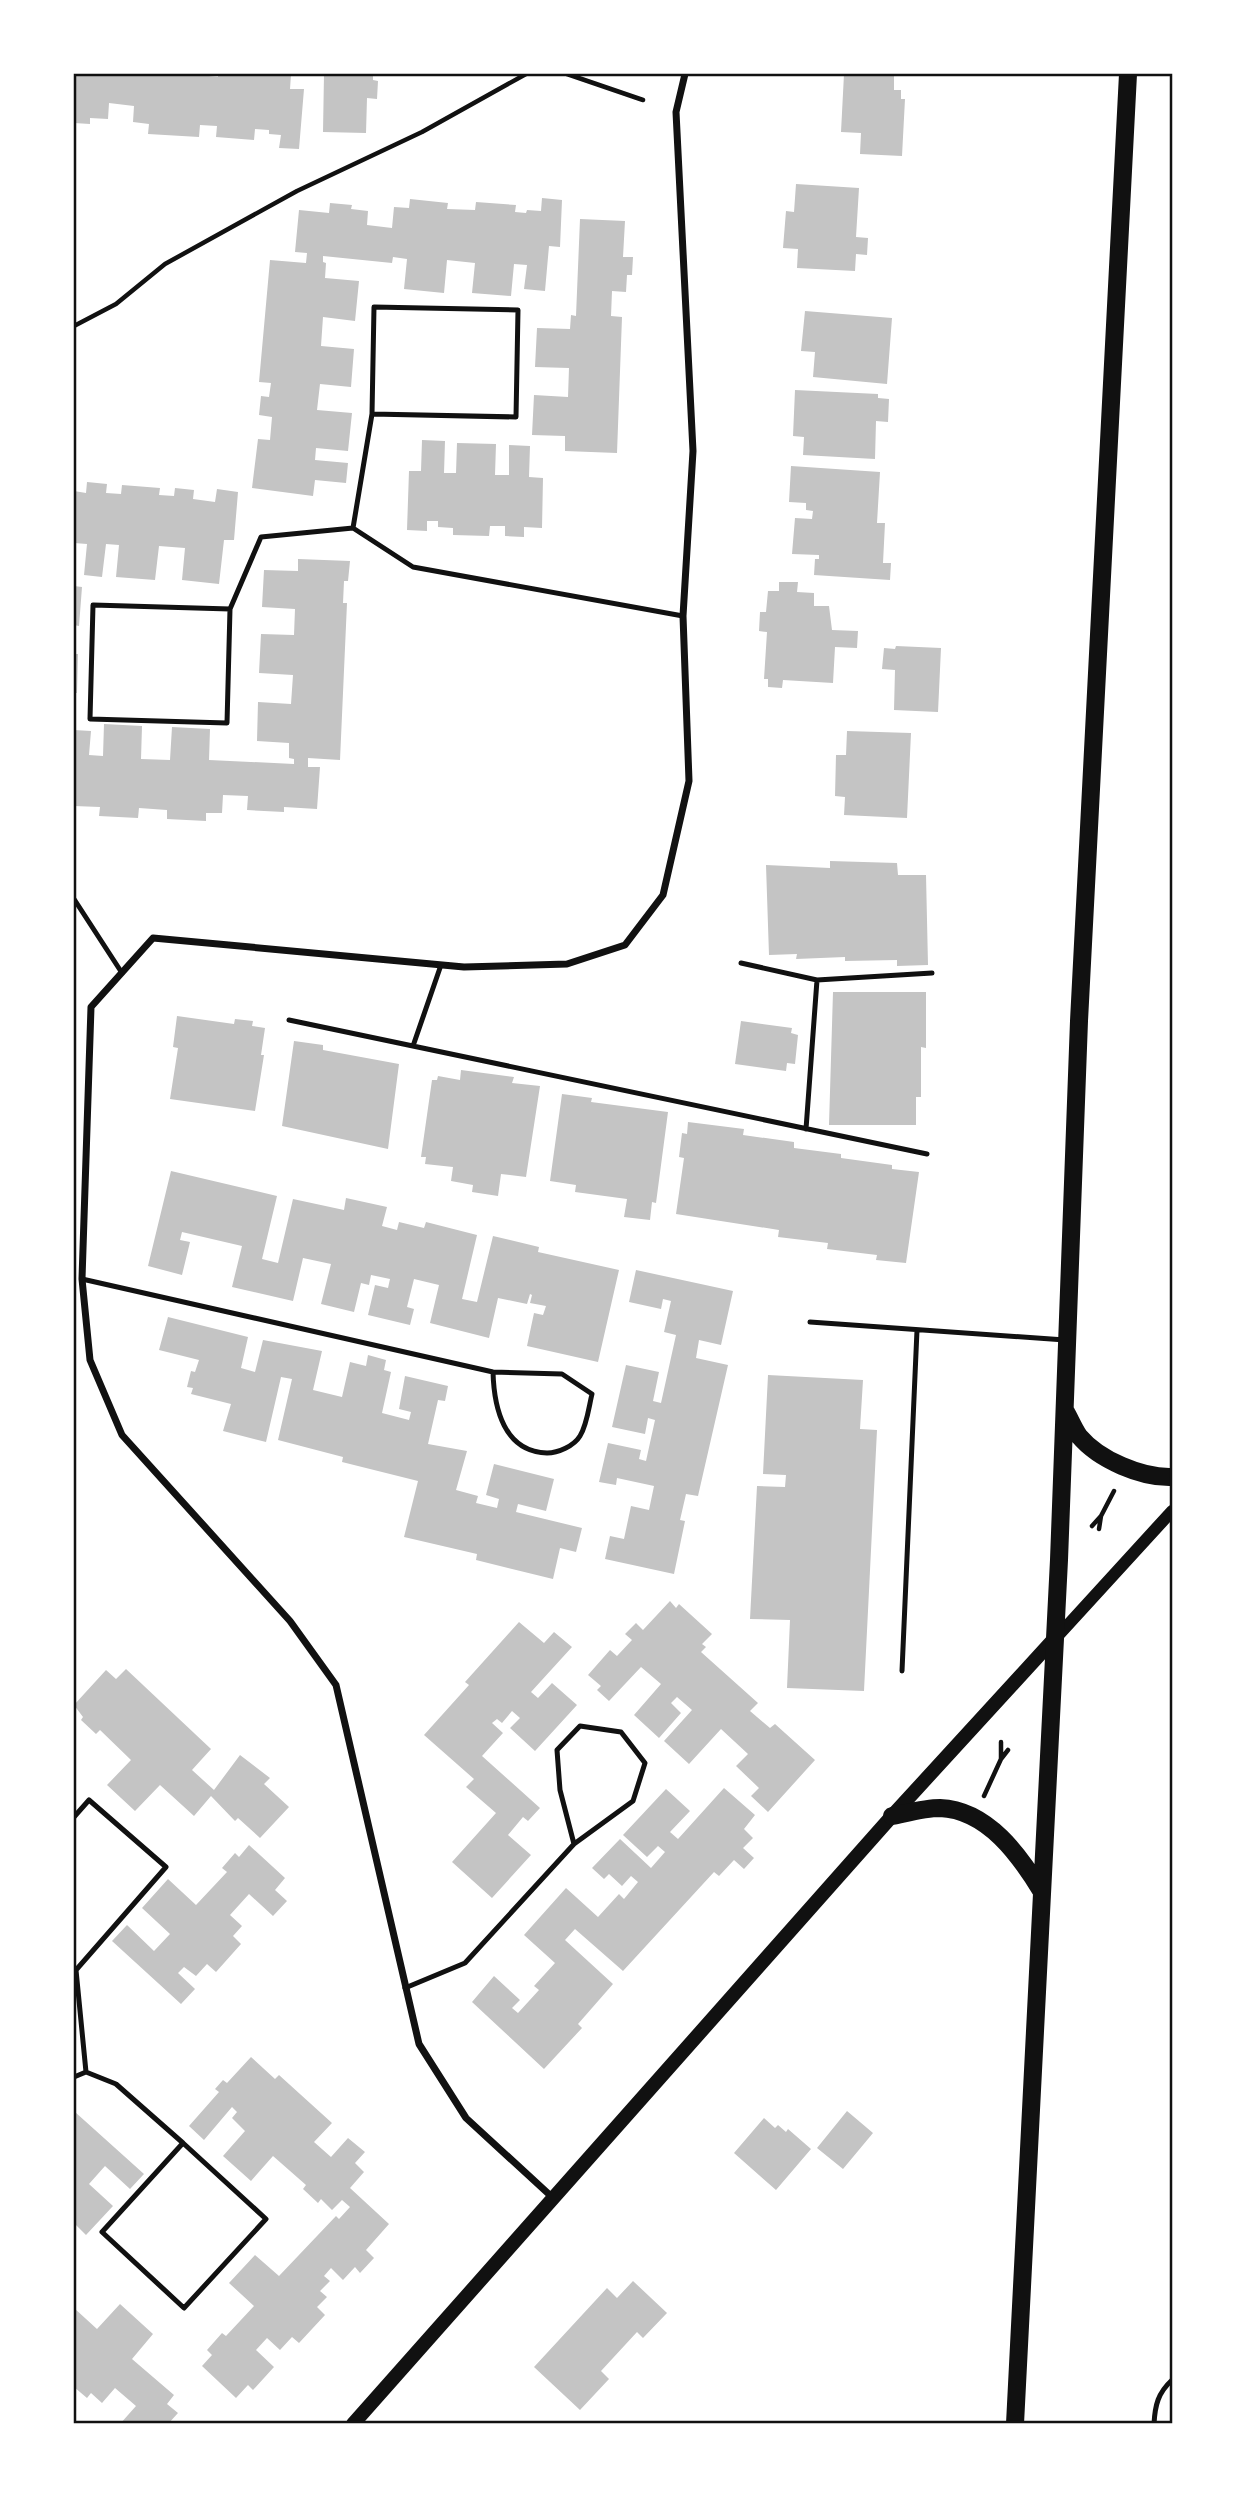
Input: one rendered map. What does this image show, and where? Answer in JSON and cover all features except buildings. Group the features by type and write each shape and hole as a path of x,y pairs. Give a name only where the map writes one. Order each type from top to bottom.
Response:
{"main road":[{"path":"1015,2424 1066,1412 1079,1021 1128,74"},
{"path":"1066,1412 1079,1436 1102,1455 1127,1467 1161,1477 1172,1477"},
{"path":"352,2424 892,1815 1054,1639"},
{"path":"892,1815 941,1808 975,1817 1007,1843 1042,1892"}],"street":[{"path":"552,2197 466,2118 419,2044 336,1685 290,1621 122,1435 90,1360 82,1279 91,1007 153,938 441,965 567,964 625,945 663,895 689,781 683,616 693,451 676,112 685,74"},
{"path":"1054,1639 1172,1511"}],"lane":[{"path":"353,528 372,414 374,307 518,310 516,417 372,414"},
{"path":"230,609 93,605 90,719 228,723 230,609 261,537 353,528 413,568 683,616"},
{"path":"74,899 122,973"},
{"path":"741,962 817,980 932,973"},
{"path":"413,1046 441,965"},
{"path":"806,1129 817,980"},
{"path":"289,1020 928,1154"},
{"path":"82,1279 493,1373 562,1374 592,1394 580,1437 558,1453 532,1452 508,1433 494,1404 493,1373"},
{"path":"810,1322 1068,1341"},
{"path":"902,1671 917,1330"},
{"path":"404,1988 465,1963 574,1844 633,1801 645,1763 621,1732 580,1726 557,1750 560,1790 574,1844"},
{"path":"74,1817 89,1800 166,1867 75,1969 86,2073"},
{"path":"74,2077 86,2073 116,2084 183,2143 266,2219 184,2308 102,2232 183,2143"},
{"path":"1154,2424 1155,2405 1163,2388 1172,2380"}],"path":[{"path":"74,326 116,304 165,264 297,191 422,132 526,74"},
{"path":"567,74 643,100"},
{"path":"1092,1526 1101,1516 1118,1483"},
{"path":"1099,1529 1101,1516"},
{"path":"1001,1742 1001,1759"},
{"path":"984,1798 1001,1759 1008,1751"}]}
